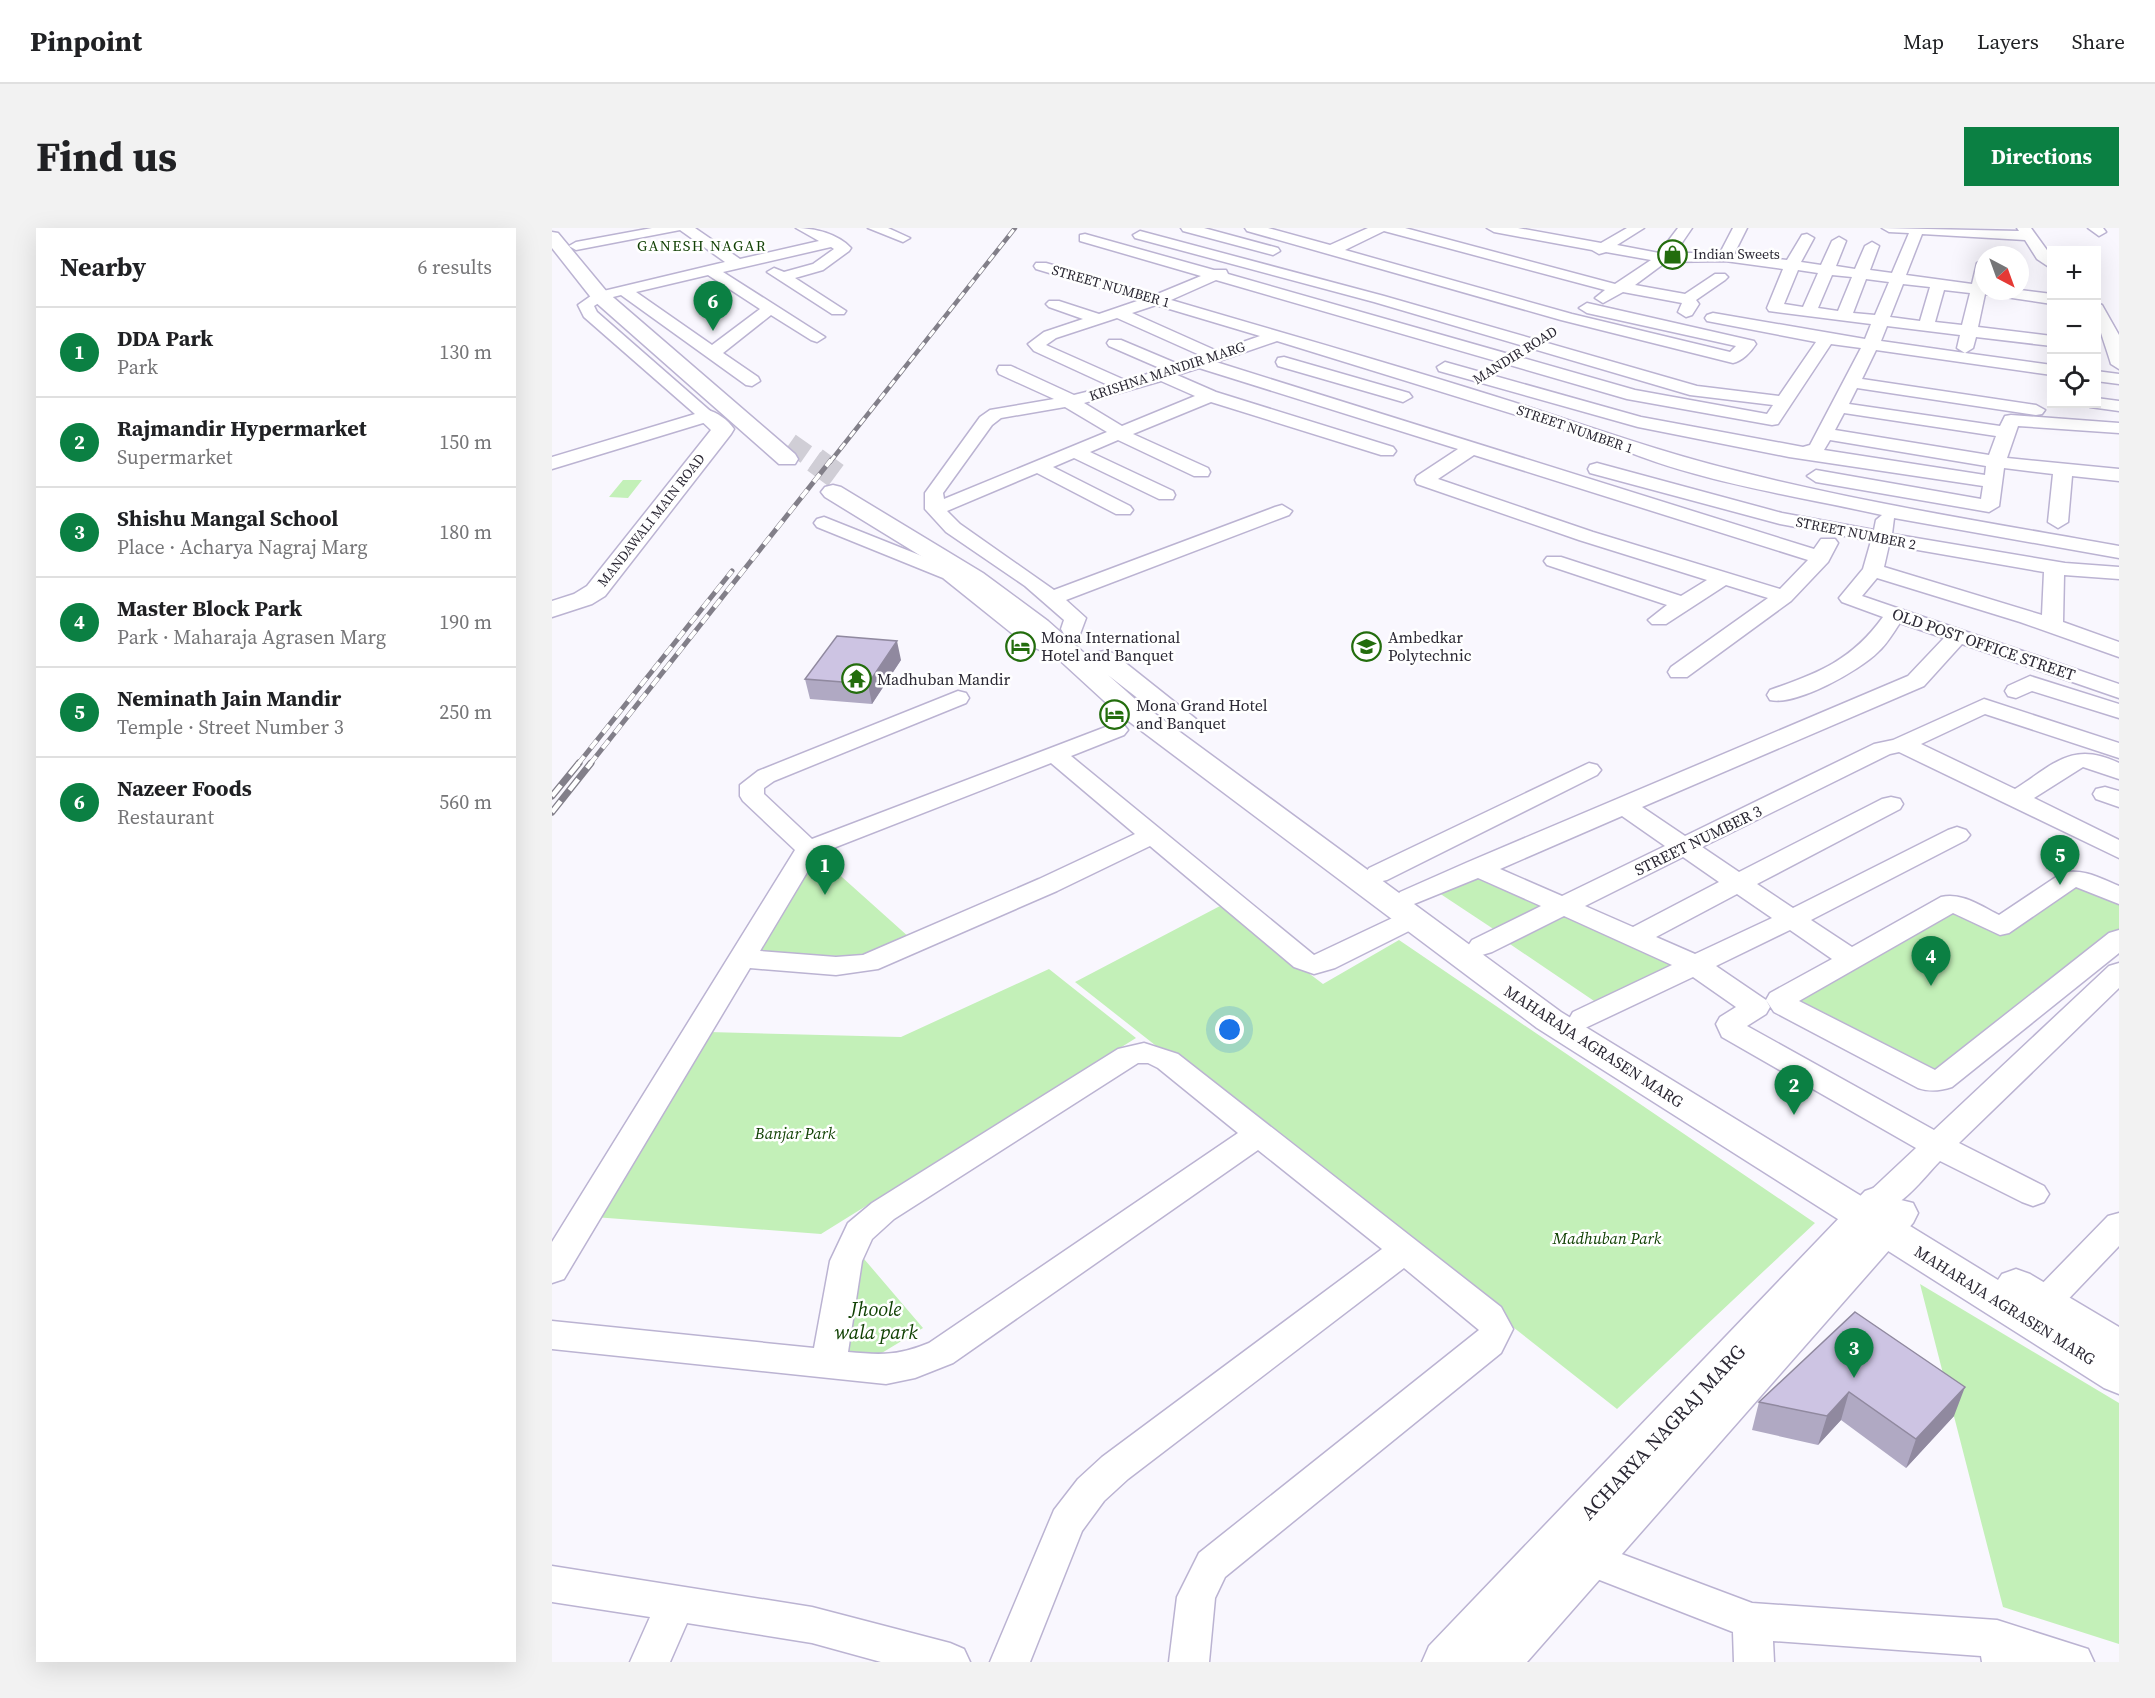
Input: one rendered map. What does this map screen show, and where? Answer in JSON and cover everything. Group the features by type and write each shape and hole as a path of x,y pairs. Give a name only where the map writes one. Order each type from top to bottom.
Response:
{"main road":[{"path":"566,228 576,246 613,293"},
{"path":"552,237 788,451"},
{"name":"MANDAWALI MAIN ROAD","path":"552,609 583,599 596,591 723,429 693,410"},
{"path":"836,484 974,578 1039,627 1085,655"},
{"name":"MAHARAJA AGRASEN MARG","path":"1085,655 1378,874 1410,909"},
{"name":"MAHARAJA AGRASEN MARG","path":"1085,655 1125,705 1410,909 1583,1019 1881,1215 2119,1376"},
{"name":"MAHARAJA AGRASEN MARG","path":"1492,962 1548,1020 1881,1215 2045,1302 2119,1348"},
{"name":"ACHARYA NAGRAJ MARG","path":"1495,1662 1881,1215"},
{"name":"ACHARYA NAGRAJ MARG","path":"1446,1662 1881,1215"}],"street":[{"path":"576,246 659,229 675,228"},
{"path":"686,228 737,264"},
{"path":"782,277 818,267 843,250 839,244 803,228"},
{"path":"875,228 903,238"},
{"path":"1187,228 1279,252"},
{"path":"1332,250 1379,228"},
{"path":"1388,228 1687,306 1824,338 2047,404"},
{"path":"1494,228 1664,258 1725,257 1975,289"},
{"path":"1560,272 1637,228"},
{"path":"1563,323 1664,258 1674,248 1685,228"},
{"path":"1725,257 1740,228"},
{"path":"1888,228 2026,232 2047,259"},
{"path":"1211,253 1260,229 1426,275 1563,323 1634,351"},
{"path":"1806,453 1817,448 1866,352 1917,230"},
{"path":"1124,231 1379,299 1696,391 1782,401"},
{"path":"1332,234 1377,246"},
{"path":"1085,238 1654,400 1772,420"},
{"path":"1807,238 1774,307 1843,318 1866,352 2047,385"},
{"path":"1126,387 1036,344 1040,339 1159,299 1245,263 1279,252 1297,240"},
{"path":"1809,313 1839,241"},
{"path":"693,410 590,314 586,305 613,293 737,264 839,244"},
{"path":"1843,318 1872,246"},
{"path":"1596,282 1640,252"},
{"path":"1069,260 1178,290 1280,328"},
{"path":"755,261 838,311"},
{"name":"STREET NUMBER 1","path":"1041,266 1159,299 1280,328 1295,341 1319,334 1458,390 1613,439 1642,452 1780,488 1889,511 2119,552"},
{"path":"711,271 817,337"},
{"path":"1085,655 1075,618 1051,598 953,528 935,509 1248,380 1284,362 1319,334 1350,314 1426,275"},
{"path":"1594,304 1687,306 1720,277"},
{"path":"1926,328 1936,286 1942,284"},
{"path":"613,293 712,352 752,381"},
{"path":"1473,307 1733,358 1748,344 1569,299"},
{"path":"1966,340 1981,300"},
{"path":"2005,300 2015,305 2047,300"},
{"path":"1054,304 1100,319"},
{"path":"2012,337 2015,305"},
{"path":"712,352 771,308"},
{"path":"2101,308 2119,309"},
{"path":"1119,313 1216,356"},
{"path":"2101,315 2110,331 2112,356"},
{"path":"1041,319 1069,329"},
{"name":"MANDIR ROAD","path":"1458,390 1533,345 1563,323"},
{"name":"KRISHNA MANDIR MARG","path":"935,509 934,493 986,421 996,414 1070,401 1126,387 1216,356 1280,328"},
{"path":"1866,352 1926,328 1966,340 2047,356"},
{"path":"1866,352 2012,337 2047,340"},
{"path":"1759,446 1782,401 1824,342 1824,338"},
{"path":"1115,343 1210,396 1387,452"},
{"path":"1866,352 2047,370"},
{"path":"1425,361 1638,422 1689,433 1993,482"},
{"path":"1199,362 1248,380 1821,558"},
{"path":"1284,362 1403,397"},
{"path":"1005,370 1070,401 1120,433 1202,472"},
{"path":"2101,377 2119,379"},
{"path":"2101,404 2119,406"},
{"path":"1837,407 2001,446 2063,469 2119,475"},
{"path":"630,421 693,410"},
{"path":"552,448 693,410"},
{"path":"552,463 693,410"},
{"path":"1689,433 1682,446 1740,461 1989,506 2001,446 2010,421 2015,419 2119,428"},
{"path":"1824,434 2109,456"},
{"path":"1472,448 1424,480 1586,536 1782,596"},
{"path":"1075,452 1166,495"},
{"path":"1039,467 1123,510"},
{"name":"STREET NUMBER 2","path":"1597,469 1736,508 1834,529 2054,568 2119,573"},
{"path":"2058,522 2063,469"},
{"path":"1051,598 1282,511"},
{"path":"1889,511 1873,570 2052,624 2119,650"},
{"path":"824,523 950,574 1032,638 1085,655"},
{"path":"1679,672 1799,582 1821,558 1834,529"},
{"path":"1929,625 1946,609 1954,596 1966,554"},
{"path":"1554,561 1684,603"},
{"path":"2052,624 2054,568"},
{"name":"OLD POST OFFICE STREET","path":"1873,570 1849,598 2119,691"},
{"path":"1659,620 1723,578"},
{"path":"1778,695 1826,678 1853,662 1872,646 1896,614"},
{"path":"1054,754 1304,961 1314,964 1325,962 1477,868 1916,681 1958,635"},
{"path":"2016,691 2030,683 2119,711"},
{"path":"808,849 752,796 752,785 766,776 958,698"},
{"name":"STREET NUMBER 3","path":"1492,962 1520,926 1882,749 1908,748 1984,706 2119,751"},
{"path":"552,1270 808,849 1116,730"},
{"path":"1908,748 2119,850"},
{"path":"2016,799 2079,759 2097,761 2119,772"},
{"path":"1378,874 1589,770"},
{"path":"1634,937 1891,804"},
{"path":"1622,805 1851,959"},
{"path":"742,958 836,966 868,963 1048,885 1153,835"},
{"path":"1583,1019 1694,964 1872,882 1957,835"},
{"path":"1477,868 1694,964 1756,1007 1730,1024 1732,1030 1936,1145 2033,1194"},
{"path":"2119,896 2084,880 2071,879 2000,927 1959,905 1950,903 1780,1000 1794,1011 1928,1081 1935,1082 1942,1080 2119,939"},
{"path":"1881,1215 1936,1145 2119,972"},
{"path":"829,1364 846,1261 859,1232 883,1210 1128,1056 1143,1051 1156,1053 1489,1317 1496,1329 1489,1343 1239,1541 1212,1565 1196,1597 1189,1662"},
{"path":"552,1335 886,1370 915,1364 941,1353 1259,1134"},
{"path":"2045,1302 2119,1225"},
{"path":"1010,1662 1067,1522 1091,1490 1114,1468 1404,1250"},
{"path":"1587,1558 1752,1621 2074,1662"},
{"path":"552,1584 812,1625 950,1662"},
{"path":"650,1662 676,1604"},
{"path":"1752,1621 1754,1662"}],"green space":[{"path":"623,480 642,480 628,498 609,497"},
{"path":"814,852 910,938 867,957 754,953"},
{"path":"1478,873 1550,908 1501,934 1436,891"},
{"path":"2076,883 2119,903 2119,933 1934,1077 1785,1000 1955,908 2003,935"},
{"name":"Madhuban Park","path":"1220,906 1323,984 1399,940 1815,1223 1617,1409 1075,982"},
{"path":"1565,911 1685,965 1600,1005 1504,940"},
{"name":"Banjar Park","path":"1049,969 1136,1038 821,1234 594,1217 709,1032 901,1037"},
{"name":"Jhoole wala park","path":"853,1246 923,1328 852,1371 844,1354"},
{"path":"1920,1284 2119,1403 2119,1644 2003,1607"}],"building":[{"path":"837,636 897,641 868,684 805,679"},
{"path":"1855,1312 1965,1387 1916,1439 1849,1392 1827,1416 1759,1402"}],"tunnel":[{"path":"790,443 817,462"},
{"path":"815,460 838,477"}],"railway":[{"path":"830,462 1015,228"},
{"path":"590,764 831,460"},
{"path":"578,764 732,571"},
{"path":"552,796 579,763"},
{"path":"552,812 591,763"}],"place":[{"name":"Indian Sweets","path":"1672,254"},
{"name":"Nazeer Foods","path":"713,331"},
{"name":"Mona International Hotel and Banquet","path":"1020,646"},
{"name":"Ambedkar Polytechnic","path":"1367,646"},
{"name":"Madhuban Mandir","path":"856,679"},
{"name":"Mona Grand Hotel and Banquet","path":"1115,714"},
{"name":"Neminath Jain Mandir","path":"2060,885"},
{"name":"DDA Park","path":"825,895"},
{"name":"Master Block Park","path":"1931,986"},
{"name":"Rajmandir Hypermarket","path":"1794,1115"},
{"name":"Shishu Mangal School","path":"1854,1378"}],"district":[{"name":"GANESH NAGAR","path":"702,245"}]}
